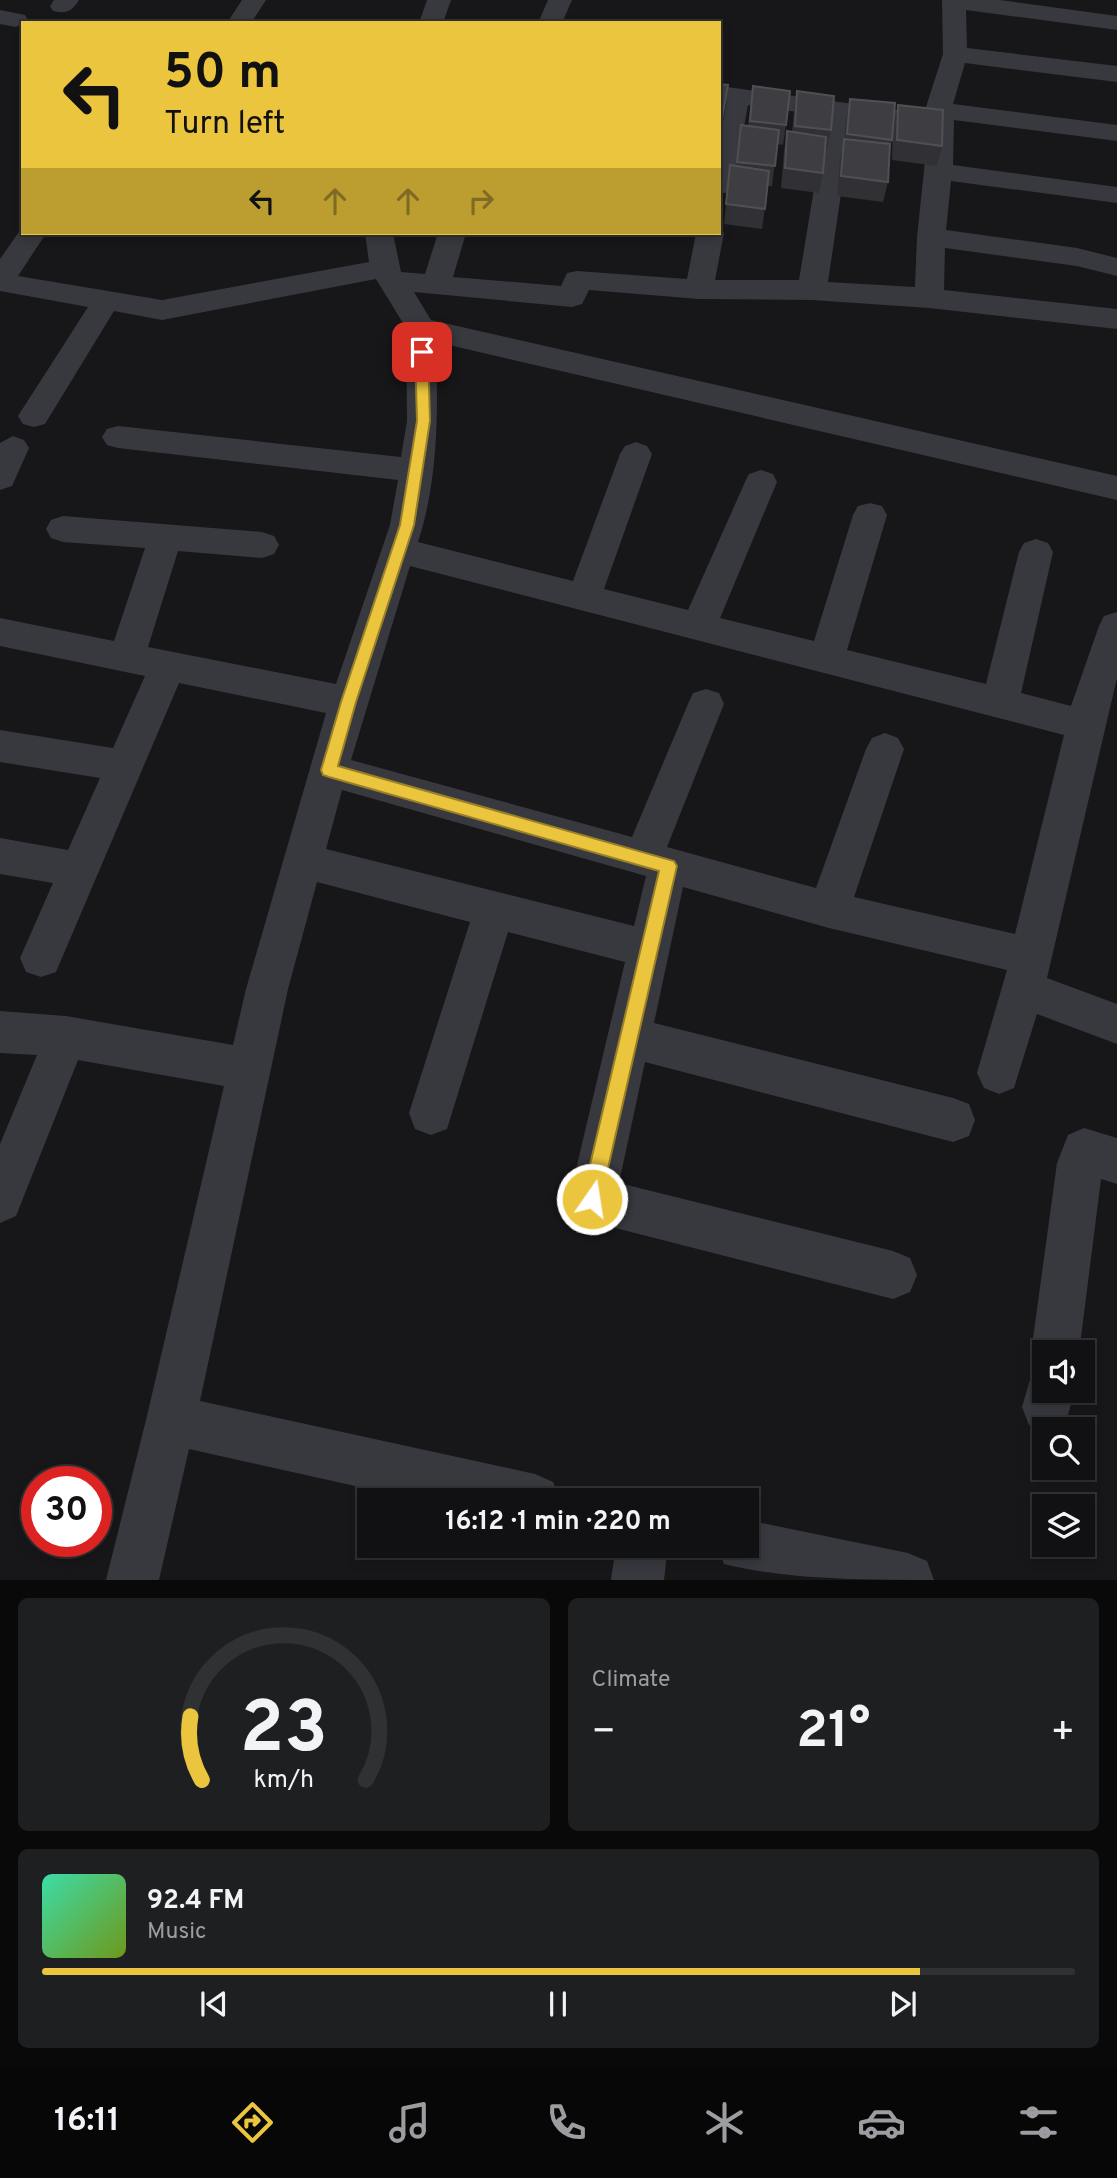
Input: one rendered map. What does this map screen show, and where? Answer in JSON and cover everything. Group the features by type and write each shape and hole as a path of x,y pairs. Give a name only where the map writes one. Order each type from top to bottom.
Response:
{"street":[{"path":"240,21 254,0"},
{"path":"432,21 439,0"},
{"path":"551,21 560,0"},
{"path":"929,298 930,237 939,171 940,117 955,54 954,0 1117,23"},
{"path":"955,54 1117,74"},
{"path":"721,166 728,95 840,109 1117,133"},
{"path":"812,290 840,109"},
{"path":"939,171 1117,195"},
{"path":"31,235 0,282 162,310 385,261 437,283 572,297 577,279 699,289 812,290 929,298 1117,319"},
{"path":"437,283 451,235"},
{"path":"699,289 710,235"},
{"path":"930,237 1077,257 1117,267"},
{"path":"132,1580 171,1420 267,989 348,702 407,525 423,421 421,328 385,261"},
{"path":"34,415 106,301"},
{"path":"421,328 1117,488"},
{"path":"118,437 416,470"},
{"path":"0,478 13,448"},
{"path":"584,597 636,454"},
{"path":"699,626 761,482"},
{"path":"827,658 870,515"},
{"path":"63,529 262,545"},
{"path":"127,657 166,537"},
{"path":"398,551 1000,702 1099,709"},
{"path":"1000,702 1036,552"},
{"path":"999,1073 1099,709 1117,629"},
{"path":"0,632 348,702"},
{"path":"41,958 168,665"},
{"path":"706,704 656,862 649,949 592,1199 892,1275"},
{"path":"0,746 125,766"},
{"path":"829,911 885,749"},
{"path":"329,770 829,911 1026,973 1115,1016"},
{"path":"0,856 80,870"},
{"path":"303,861 649,949"},
{"path":"431,1113 494,909"},
{"path":"0,1032 66,1037 250,1069"},
{"path":"0,1200 66,1037"},
{"path":"629,1037 953,1120"},
{"path":"1057,1340 1080,1163 1084,1151 1117,1161"},
{"path":"171,1420 480,1488"},
{"path":"759,1549 849,1574 908,1580"},
{"path":"636,1580 640,1558"}],"building":[{"path":"721,84 728,85 721,119"},
{"path":"753,86 790,91 786,125 750,121"},
{"path":"797,91 834,96 831,130 795,126"},
{"path":"850,99 895,103 892,140 847,134"},
{"path":"898,105 943,110 942,146 897,140"},
{"path":"741,125 779,130 775,166 737,162"},
{"path":"787,131 826,137 823,173 785,168"},
{"path":"844,139 890,144 888,182 841,176"},
{"path":"730,165 769,171 765,209 726,204"}],"route":[{"path":"422,352 423,421 407,525 348,702 329,770 668,866 592,1199"}]}
